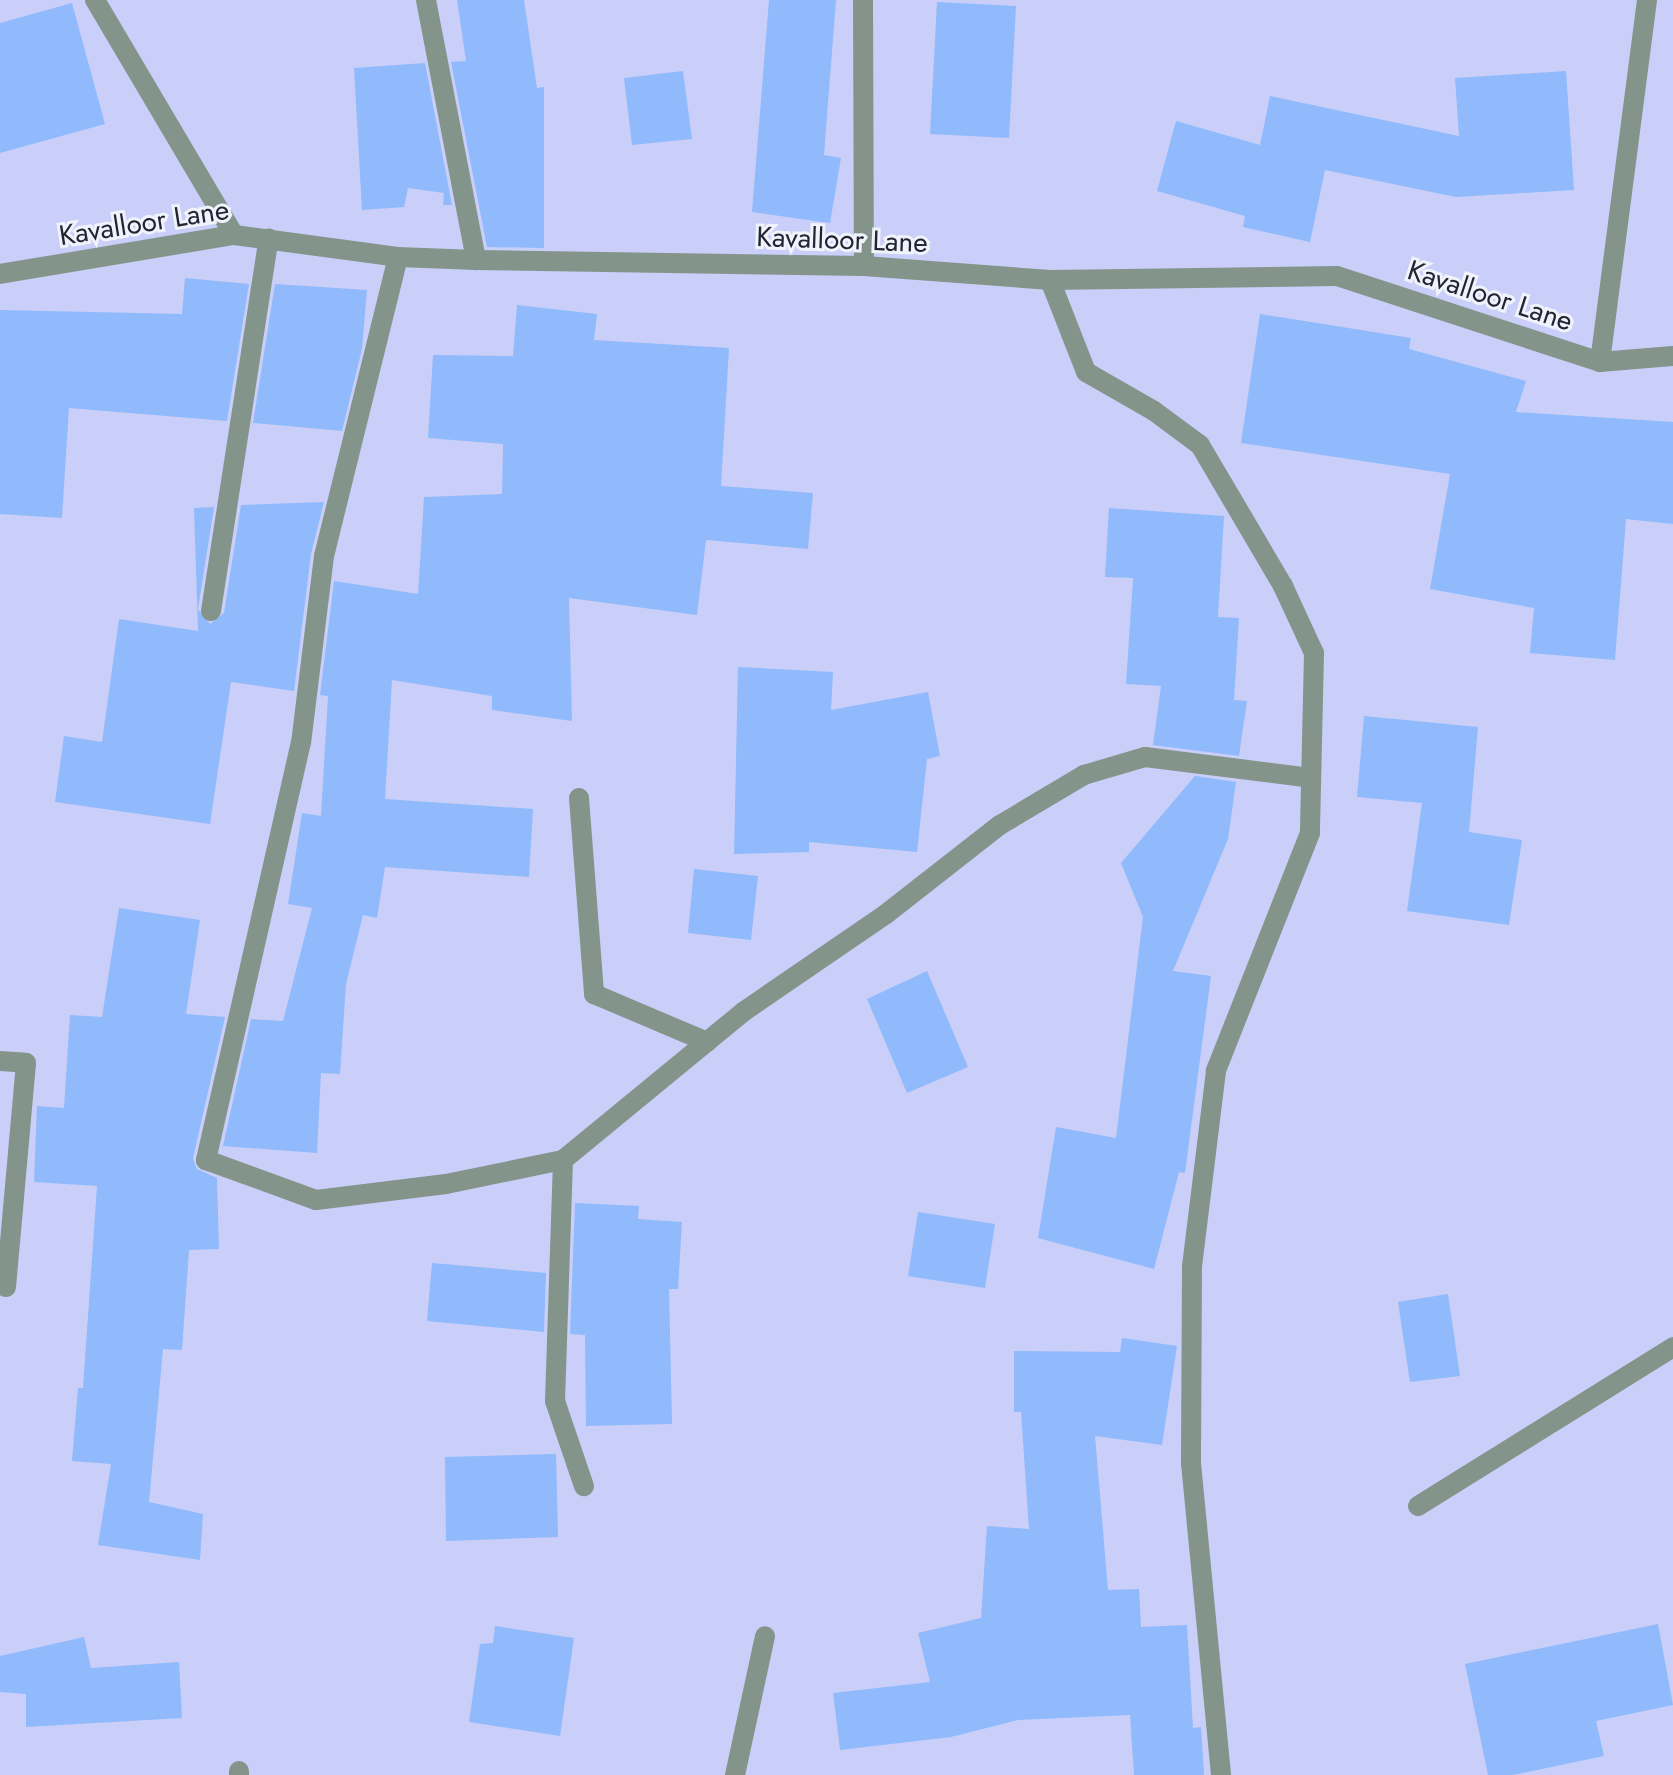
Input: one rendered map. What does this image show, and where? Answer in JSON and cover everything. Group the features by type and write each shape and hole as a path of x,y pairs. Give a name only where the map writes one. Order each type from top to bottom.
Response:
{"street":[{"path":"95,0 234,235"},
{"path":"426,0 476,260"},
{"path":"863,0 864,266"},
{"path":"1600,362 1647,0"},
{"name":"Kavalloor Lane","path":"0,274 234,235 398,257 476,260 864,266 1050,280 1337,276 1600,362 1673,356"},
{"path":"211,611 269,238"},
{"path":"398,257 324,556 301,742 252,976 206,1160 316,1200 446,1184 563,1160 707,1042 1000,825 1084,775 1145,757 1311,778"},
{"path":"1050,280 1086,372 1154,411 1200,445 1283,586 1314,653 1310,833 1216,1071 1192,1266 1191,1463 1221,1775"},
{"path":"579,798 594,994 707,1042"},
{"path":"0,1061 26,1063 6,1287"},
{"path":"563,1160 555,1401 584,1486"},
{"path":"1418,1506 1673,1347"},
{"path":"735,1775 765,1636"}],"building":[{"path":"457,0 524,0 537,88 544,87 544,248 487,247 451,62 466,61"},
{"path":"769,0 836,0 824,155 841,158 830,223 752,212"},
{"path":"937,2 1016,6 1009,138 930,134"},
{"path":"72,3 105,124 0,153 0,23"},
{"path":"425,63 452,205 443,205 444,193 408,188 404,207 362,210 354,68"},
{"path":"683,71 692,139 632,145 624,78"},
{"path":"1566,71 1574,190 1456,197 1325,170 1310,242 1243,227 1245,216 1157,191 1176,121 1260,145 1270,96 1459,136 1455,78"},
{"path":"185,278 249,284 227,421 69,408 62,518 0,514 0,310 182,314"},
{"path":"275,284 367,290 362,349 342,431 253,423"},
{"path":"517,305 597,314 594,340 729,348 721,486 813,493 808,549 706,540 697,615 569,598 572,721 492,710 492,696 392,680 385,799 533,809 529,877 385,867 377,918 363,915 346,984 340,1074 321,1073 317,1153 223,1146 251,1019 283,1021 312,908 288,904 302,813 321,816 328,696 320,695 334,581 418,594 424,497 502,494 503,444 428,438 433,355 513,356"},
{"path":"1260,314 1411,338 1409,349 1526,381 1516,412 1673,422 1673,524 1626,519 1615,660 1530,653 1534,608 1430,589 1450,474 1241,443"},
{"path":"324,502 311,554 294,691 231,682 210,824 55,802 64,736 102,742 119,619 198,631 194,508 214,507 198,609 210,624 224,613 241,505"},
{"path":"1109,508 1224,516 1218,617 1239,618 1234,700 1247,701 1239,756 1153,745 1161,686 1126,684 1133,578 1105,577"},
{"path":"738,667 833,672 831,710 928,692 940,756 927,759 917,852 809,842 809,852 734,854"},
{"path":"1364,716 1478,727 1469,832 1522,840 1509,925 1407,911 1422,803 1357,797"},
{"path":"1195,776 1236,782 1228,839 1173,971 1211,976 1185,1173 1179,1172 1154,1269 1038,1238 1056,1127 1116,1138 1143,917 1121,863"},
{"path":"694,869 758,876 751,940 688,933"},
{"path":"119,908 200,920 186,1014 225,1017 193,1158 197,1169 217,1178 219,1249 189,1250 182,1350 163,1349 149,1502 203,1514 200,1560 98,1545 111,1464 72,1461 78,1388 83,1388 97,1186 34,1182 37,1106 64,1108 70,1015 102,1017"},
{"path":"927,971 968,1067 907,1093 867,999"},
{"path":"575,1203 639,1206 638,1219 682,1222 678,1289 669,1289 672,1424 586,1426 585,1335 570,1334"},
{"path":"918,1212 995,1224 985,1288 908,1276"},
{"path":"432,1263 546,1273 544,1332 427,1321"},
{"path":"1448,1294 1460,1376 1410,1382 1398,1302"},
{"path":"1122,1338 1177,1346 1162,1445 1095,1436 1108,1590 1139,1589 1141,1627 1187,1625 1193,1728 1201,1727 1204,1775 1134,1775 1130,1715 1018,1720 951,1737 840,1750 833,1693 930,1682 918,1633 981,1618 987,1526 1029,1529 1021,1412 1014,1412 1014,1351 1120,1352"},
{"path":"556,1454 558,1537 446,1541 445,1457"},
{"path":"1658,1624 1673,1705 1596,1721 1604,1756 1513,1775 1488,1775 1465,1664"},
{"path":"495,1626 574,1638 560,1736 469,1722 480,1644 493,1643"},
{"path":"84,1637 91,1668 179,1662 182,1718 26,1727 26,1694 0,1692 0,1656"}]}
